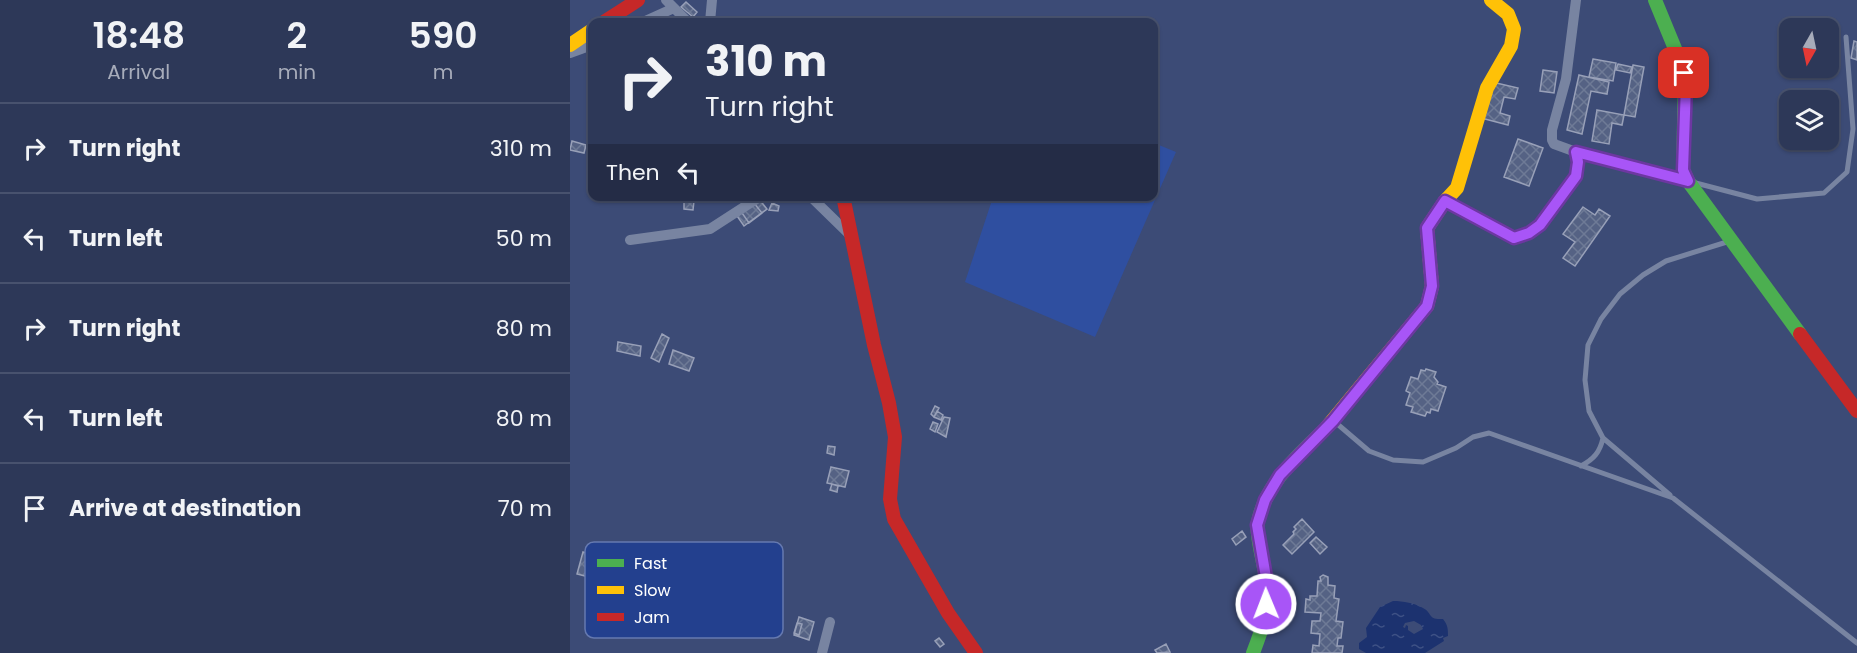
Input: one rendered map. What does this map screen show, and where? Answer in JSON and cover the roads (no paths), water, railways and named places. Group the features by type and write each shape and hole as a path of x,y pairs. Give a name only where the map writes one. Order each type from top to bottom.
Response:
{"street":[{"path":"610,18 638,0"},
{"path":"710,18 712,0"},
{"path":"1253,653 1265,620 1268,589 1257,525 1265,500 1280,475 1333,421 1427,306 1432,286 1427,228 1457,188 1486,88 1511,46 1514,29 1508,14 1491,0"},
{"path":"1445,201 1514,238 1529,233 1540,225 1576,176 1578,162 1576,152 1554,144 1552,140 1552,130 1566,80 1576,0"},
{"path":"1655,0 1684,73 1686,85 1683,170 1688,181 1857,411"},
{"path":"649,18 670,4 684,18"},
{"path":"570,45 588,33"},
{"path":"570,53 588,46"},
{"path":"630,240 710,229 753,201"},
{"path":"815,201 851,236"},
{"path":"844,201 895,437 890,499 894,519 948,613 976,653"},
{"path":"822,653 830,622"}],"lane":[{"path":"1576,152 1757,199 1824,193 1847,172 1853,129 1846,37"},
{"path":"1732,240 1666,261 1620,294 1601,319 1588,345 1585,380 1589,411 1603,438 1673,498 1857,643"},
{"path":"1333,421 1369,451 1393,460 1423,462 1456,448 1473,437 1489,433 1673,498"},
{"path":"1581,466 1593,460 1603,438"}],"water":[{"path":"1393,601 1420,606 1432,617 1443,619 1448,636 1425,653 1366,653 1359,649 1359,643 1367,637 1366,628 1380,607","holes":["1414,621 1423,629 1414,634 1408,630 1408,626 1403,627 1405,623"]}]}
